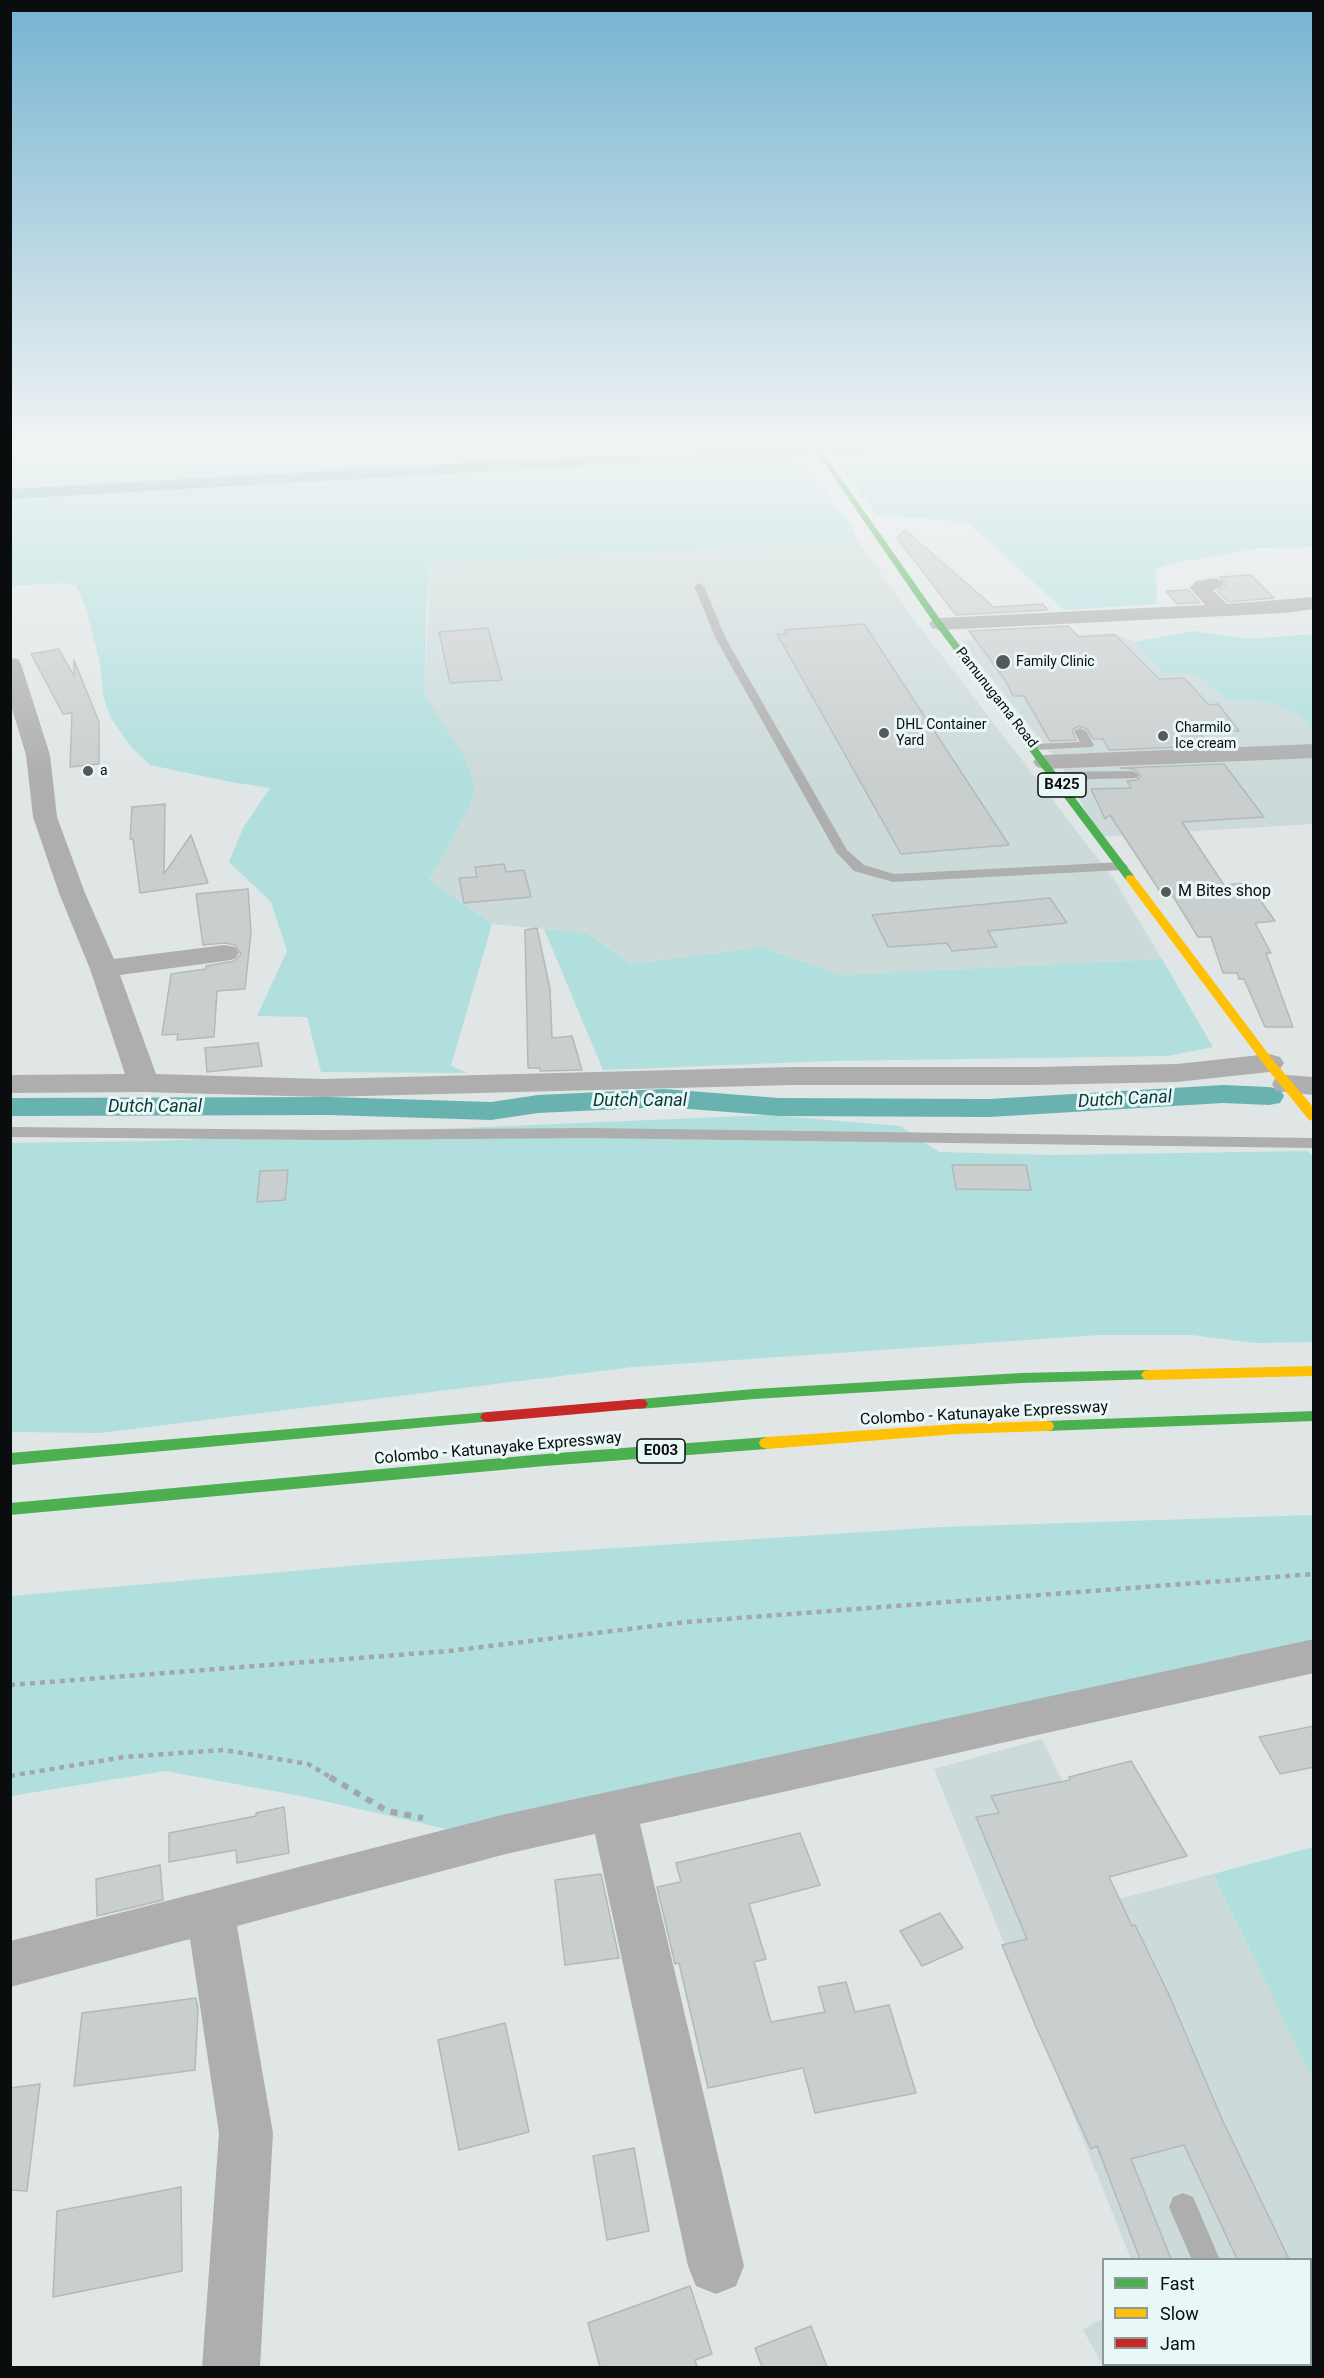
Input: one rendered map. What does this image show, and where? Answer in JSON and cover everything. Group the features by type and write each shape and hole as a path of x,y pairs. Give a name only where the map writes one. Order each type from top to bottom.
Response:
{"main road":[{"name":"Pamunugama Road","path":"893,558 939,624 1122,866 1290,1078 1314,1117"},
{"name":"Colombo - Katunayake Expressway","path":"10,1459 754,1394 1022,1378 1314,1371"},
{"name":"Colombo - Katunayake Expressway","path":"10,1509 545,1460 957,1429 1314,1416"}],"street":[{"path":"1214,584 1203,585 1200,588 1221,609"},
{"path":"939,624 1285,607 1314,603"},
{"path":"10,664 38,755 45,817 72,893 104,969 144,1083"},
{"path":"1045,762 1314,751"},
{"path":"10,755 38,755"},
{"path":"104,969 225,953"},
{"path":"10,1084 144,1083 323,1088 792,1076 1046,1076 1177,1073 1290,1078"},
{"path":"10,1964 506,1834 1314,1656"},
{"path":"614,1810 716,2266"},
{"path":"210,1911 246,2133 231,2367"}],"lane":[{"path":"699,586 721,639 842,852 859,868 893,878 1122,866"},
{"path":"1045,762 1088,745 1080,731"},
{"path":"1045,762 1133,775"},
{"path":"10,1132 327,1135 589,1133 1314,1143"},
{"path":"1183,2207 1206,2258"}],"path":[{"path":"10,1685 449,1651 687,1622 1314,1574"},
{"path":"10,1776 124,1757 224,1750 308,1764 387,1811 430,1819"}],"shaded area":[{"path":"11,558 523,558 430,563 426,612 425,695 462,753 475,788 469,808 429,880 492,924 451,1066 467,1073 321,1072 307,1017 257,1016 287,951 271,902 229,862 243,828 270,788 150,765 132,748 110,717 103,695 100,663 86,609 76,586 59,583 11,586"},
{"path":"521,558 870,558 905,608 1115,881 1162,959 842,975 761,947 631,964 586,933 492,924 429,880 469,808 475,788 425,695 430,563"},
{"path":"1007,558 1204,558 1169,564 1156,569 1157,604 1064,610"},
{"path":"1192,631 1252,639 1313,634 1313,731 1300,716 1268,702 1228,701 1193,674 1164,675 1135,642"},
{"path":"1113,633 1135,642 1164,675 1193,674 1228,701 1268,702 1300,716 1313,731 1313,824 1100,837 1062,767 961,640"},
{"path":"544,929 586,933 631,964 761,947 842,975 1162,959 1213,1047 1168,1056 831,1061 603,1070"},
{"path":"769,1115 900,1126 939,1152 1052,1155 1308,1151 1314,1158 1313,1342 1256,1343 1191,1335 1100,1335 633,1367 100,1433 11,1432 10,1143 155,1141"},
{"path":"1313,1515 1313,1641 473,1835 306,1797 165,1771 11,1796 11,1596 383,1563 942,1527"},
{"path":"1042,1739 1119,1899 1213,1874 1313,2080 1313,2367 1104,2367 1312,2366 1312,2258 1131,2258 934,1769"},
{"path":"1314,1847 1313,2080 1213,1874"},
{"path":"1102,2319 1102,2363 1083,2330"}],"building":[{"path":"912,558 937,558 994,607 1043,604 1048,610 956,615"},
{"path":"1251,575 1274,598 1228,602 1217,591 1223,589 1226,584 1220,577"},
{"path":"1189,590 1200,603 1177,604 1166,591"},
{"name":"DHL Container Yard","path":"864,624 1009,845 901,854 777,634 786,634 784,630"},
{"path":"1068,626 1079,637 1115,635 1159,679 1184,678 1209,705 1218,704 1239,731 1200,733 1210,746 1109,750 1103,739 1093,739 1087,729 1079,726 1072,730 1076,740 1050,741 1024,696 1013,696 1005,680 969,631"},
{"path":"488,628 502,680 450,683 439,632"},
{"path":"59,649 74,676 74,660 99,722 99,764 70,767 72,713 63,714 31,654"},
{"path":"1224,764 1264,817 1182,822 1224,885 1248,883 1275,921 1255,923 1271,953 1266,953 1293,1027 1265,1027 1244,979 1239,979 1237,973 1223,973 1211,937 1198,937 1173,896 1163,896 1110,815 1105,819 1091,789 1131,788 1127,781 1137,780 1141,776 1134,769 1120,768"},
{"path":"165,804 164,874 191,835 208,883 140,893 133,839 130,839 132,807"},
{"path":"504,864 506,872 524,870 531,897 464,903 459,878 477,877 475,867"},
{"path":"248,889 251,932 245,989 217,991 214,1037 177,1040 178,1034 162,1035 171,974 206,969 206,966 235,961 241,954 235,945 225,943 203,945 196,894"},
{"path":"1050,898 1067,923 988,931 997,947 952,951 947,943 888,947 872,915"},
{"path":"537,928 550,989 552,1038 572,1036 582,1070 540,1071 540,1068 528,1068 525,930"},
{"path":"258,1043 262,1066 207,1072 205,1048"},
{"path":"952,1165 1026,1165 1031,1190 956,1189"},
{"path":"288,1170 285,1200 257,1202 260,1171"},
{"path":"1314,1726 1314,1767 1280,1774 1259,1737"},
{"path":"1131,1761 1187,1856 1109,1877 1170,1997 1221,2117 1289,2258 1237,2258 1184,2145 1131,2159 1171,2258 1140,2258 1097,2146 1091,2149 1002,1945 1027,1939 976,1817 999,1813 991,1796 1070,1780 1069,1777"},
{"path":"284,1807 289,1853 237,1863 236,1850 169,1862 169,1833 256,1816 256,1813"},
{"path":"800,1833 820,1885 749,1904 766,1959 754,1962 771,2022 825,2012 818,1987 846,1982 855,2012 889,2005 916,2093 815,2113 803,2068 708,2088 679,1963 675,1964 657,1887 681,1882 676,1863"},
{"path":"160,1865 163,1900 97,1916 96,1879"},
{"path":"601,1874 619,1958 565,1965 555,1880"},
{"path":"940,1913 963,1948 922,1966 900,1931"},
{"path":"196,1998 198,2009 195,2070 74,2086 82,2013"},
{"path":"505,2023 529,2132 459,2150 438,2040"},
{"path":"40,2084 27,2191 10,2190 10,2088"},
{"path":"634,2148 649,2231 607,2240 593,2156"},
{"path":"181,2187 182,2271 53,2297 57,2211"},
{"path":"690,2286 712,2354 695,2360 697,2367 600,2367 588,2323"},
{"path":"811,2326 827,2367 762,2367 755,2348"}],"waterway":[{"name":"Dutch Canal","path":"10,1107 329,1106 491,1111 538,1104 664,1098 779,1107 989,1108 1223,1094 1269,1096"}],"traffic: fast":[{"path":"893,558 939,624 1130,878"},
{"path":"640,1404 754,1394 1021,1378 1149,1375"},
{"path":"1046,1426 1314,1416"},
{"path":"10,1459 488,1417"},
{"path":"10,1509 545,1460 767,1443"}],"traffic: slow":[{"path":"1130,878 1269,1063 1314,1117"},
{"path":"1149,1375 1314,1371"},
{"path":"767,1443 957,1429 1046,1426"}],"traffic: jam":[{"path":"488,1417 640,1404"}],"place":[{"name":"Family Clinic","path":"1003,662"},
{"name":"DHL Container Yard","path":"884,733"},
{"name":"Charmilo Ice cream","path":"1163,736"},
{"name":"a","path":"88,771"},
{"name":"M Bites shop","path":"1166,892"}]}
